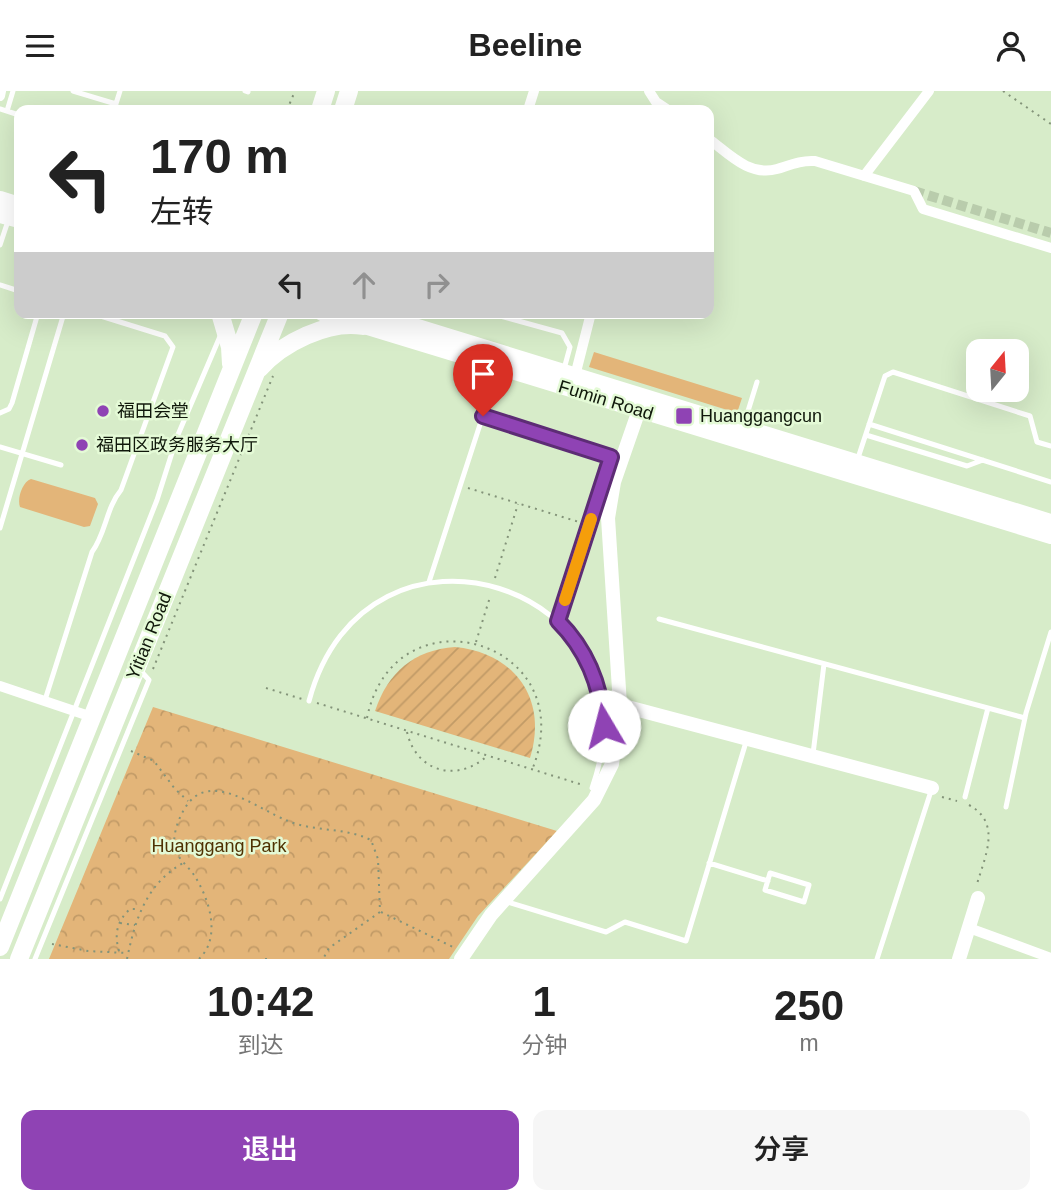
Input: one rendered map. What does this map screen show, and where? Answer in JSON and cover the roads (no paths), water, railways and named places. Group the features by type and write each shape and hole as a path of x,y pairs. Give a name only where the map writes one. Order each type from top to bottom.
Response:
{"main road":[{"path":"222,319 232,369"},
{"name":"Yitian Road","path":"0,947 252,319"},
{"name":"Yitian Road","path":"19,959 143,673 278,319"},
{"path":"252,381 267,361 295,342 336,327 368,320"},
{"name":"Fumin Road","path":"368,320 498,367 1051,537"},
{"name":"Fumin Road","path":"368,320 569,374 1051,522"}],"street":[{"path":"649,91 660,105"},
{"path":"863,176 929,91"},
{"path":"714,143 747,167 758,171 810,160 914,191 923,209 1051,248"},
{"path":"569,374 589,319"},
{"path":"463,956 503,901 600,792 615,756 620,705 607,530 616,459 639,410"},
{"path":"0,686 92,716"},
{"path":"620,705 932,788"},
{"path":"959,959 978,898"},
{"path":"969,928 1051,958"}],"lane":[{"path":"7,111 13,91"},
{"path":"73,91 110,105"},
{"path":"0,109 14,113"},
{"path":"0,245 10,210"},
{"path":"0,422 1,413 12,403 36,319"},
{"path":"0,528 62,319"},
{"path":"45,700 92,552 100,541 114,499 121,490 173,347 165,336 110,319"},
{"path":"0,899 157,500 177,437 222,319"},
{"path":"511,319 562,333 570,347 569,374"},
{"path":"429,582 498,367"},
{"path":"857,463 885,376 893,372 1030,416 1037,442 1051,446"},
{"path":"743,427 757,383"},
{"path":"483,416 616,459 589,525 558,621"},
{"path":"869,424 1051,482"},
{"path":"866,435 967,466 983,460"},
{"path":"3,448 61,465"},
{"path":"309,701 325,655 356,617 397,591 429,582 469,580 494,585 533,601 558,621 590,664 603,705 603,747 592,788"},
{"path":"659,619 1025,718"},
{"path":"1006,807 1025,718 1051,632"},
{"path":"813,756 824,664"},
{"path":"35,959 143,673"},
{"path":"965,797 988,708"},
{"path":"503,901 606,932 625,922 686,941 747,739"},
{"path":"877,959 932,788"},
{"path":"709,863 768,881"},
{"path":"770,873 809,885 804,902 765,890 768,881 770,873"}],"tunnel":[{"path":"914,191 1051,233"}],"place":[{"name":"福田会堂","path":"103,411"},
{"name":"Huanggangcun","path":"684,416"},
{"name":"福田区政务服务大厅","path":"82,445"}],"park label":[{"name":"Huanggang Park","path":"219,846"}]}
